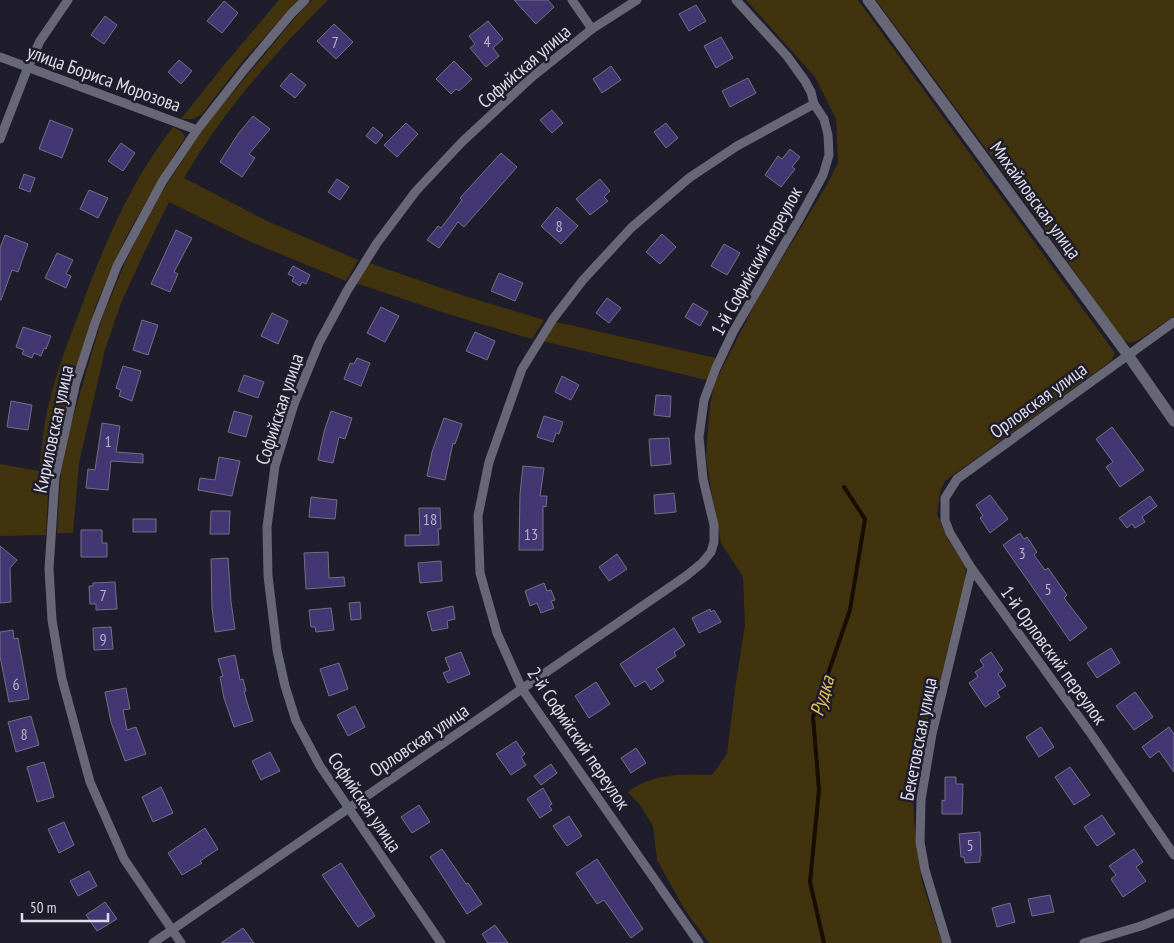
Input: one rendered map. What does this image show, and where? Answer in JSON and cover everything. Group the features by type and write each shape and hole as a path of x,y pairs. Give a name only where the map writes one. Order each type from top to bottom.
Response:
{"street":[{"path":"0,139 40,41 68,0"},
{"name":"Кириловская улица","path":"181,943 124,859 90,782 62,679 52,620 49,568 55,477 76,382 95,323 117,266 162,182 197,130 244,70 305,0"},
{"path":"572,0 592,29"},
{"name":"Софийская улица","path":"441,943 320,766 296,721 285,686 276,641 268,576 267,527 275,466 294,404 319,343 376,243 416,191 462,142 532,77 592,29 637,0"},
{"name":"1-й Софийский переулок","path":"702,563 712,552 714,542 714,525 703,479 699,437 704,400 716,368 733,332 823,175 829,155 828,135 824,119 814,104 811,92 805,81 787,56 736,0"},
{"name":"Михайловская улица","path":"868,0 1128,356 1174,422"},
{"name":"улица Бориса Морозова","path":"0,57 197,130"},
{"name":"2-й Софийский переулок","path":"699,943 522,689 497,633 480,573 478,516 489,462 522,369 553,319 583,280 631,228 689,178 737,146 814,104"},
{"name":"Орловская улица","path":"968,471 1047,416 1174,322"},
{"name":"1-й Орловский переулок","path":"968,471 957,479 945,498 945,520 950,533 972,569 1089,731 1174,855"},
{"name":"Орловская улица","path":"153,943 702,563"},
{"name":"Бекетовская улица","path":"948,943 925,870 920,842 921,800 932,734 972,569"},
{"path":"1084,943 1141,926 1174,913"}],"shaded area":[{"path":"279,0 298,0 243,61 202,114 193,119 181,119 224,65"},
{"path":"312,0 328,0 250,84 215,130 184,178 265,220 358,260 346,281 251,242 169,202 121,303 105,350 79,463 73,533 57,533 61,471 69,431 102,318 127,258 160,195 204,127"},
{"path":"746,0 858,0 1115,353 1111,361 945,481 940,492 937,514 948,540 966,566 965,580 932,712 929,713 913,798 922,882 942,943 709,943 685,910 657,860 653,826 640,805 628,792 648,781 658,778 679,775 712,775 727,754 745,625 743,577 721,543 706,456 710,405 715,382 758,298 825,188 838,163 836,119 815,77"},
{"path":"876,0 1174,0 1174,316 1139,340 1129,343 1121,338 1040,222"},
{"path":"173,127 182,132 185,137 125,239 97,302 71,385 49,470 46,535 0,536 0,464 39,471 45,420 52,392 62,358 88,288 108,240 131,193"},
{"path":"369,263 462,295 544,320 532,339 451,315 356,283"},
{"path":"556,322 716,358 707,380 542,341"}],"building":[{"path":"514,0 548,0 554,7 536,24"},
{"path":"224,1 238,13 222,33 207,21"},
{"path":"696,5 706,21 689,31 679,14"},
{"path":"105,16 117,25 104,44 91,35"},
{"path":"488,21 503,39 493,48 499,56 486,67 470,48 475,44 469,36"},
{"path":"334,24 353,42 336,59 317,41"},
{"path":"721,37 733,58 716,68 704,46"},
{"path":"179,60 192,71 181,84 168,72"},
{"path":"454,61 472,79 459,91 456,89 451,94 436,79"},
{"path":"611,66 621,80 602,93 593,79"},
{"path":"291,73 306,85 295,98 280,86"},
{"path":"748,78 756,93 730,107 722,91"},
{"path":"552,110 563,123 552,133 540,120"},
{"path":"253,116 270,129 249,154 255,158 242,177 220,162 238,134"},
{"path":"50,120 73,129 62,158 39,149"},
{"path":"406,123 418,134 397,157 384,145"},
{"path":"666,123 678,138 666,148 654,132"},
{"path":"373,127 383,135 376,144 366,136"},
{"path":"121,143 135,153 123,171 108,161"},
{"path":"790,149 800,157 792,167 795,169 781,187 765,175 778,156 782,159"},
{"path":"501,153 517,167 464,227 458,222 439,248 427,240 438,226 441,228 462,200 460,198"},
{"path":"24,174 35,178 30,192 19,188"},
{"path":"337,179 349,187 340,200 328,192"},
{"path":"600,179 610,191 604,197 608,201 590,215 576,199"},
{"path":"89,190 108,198 98,218 80,209"},
{"path":"557,207 578,226 561,244 541,226"},
{"path":"176,230 192,238 174,272 178,274 170,292 151,284"},
{"path":"662,234 676,247 660,264 646,252"},
{"path":"5,235 28,244 18,272 12,270 0,300 0,248"},
{"path":"724,244 740,253 727,275 711,266"},
{"path":"57,253 73,260 66,274 71,276 66,288 45,278"},
{"path":"293,266 310,275 306,284 302,282 300,286 292,281 294,277 288,274"},
{"path":"499,273 523,283 515,301 491,291"},
{"path":"607,298 621,308 609,323 596,313"},
{"path":"693,303 708,312 700,326 685,317"},
{"path":"381,307 399,316 385,342 367,333"},
{"path":"272,313 288,321 278,344 261,336"},
{"path":"142,320 158,325 148,355 133,350"},
{"path":"23,327 51,336 41,356 34,353 32,358 22,354 24,350 16,347"},
{"path":"475,332 495,341 487,360 466,351"},
{"path":"357,358 370,363 361,386 344,379 350,363 354,364"},
{"path":"123,366 141,371 132,401 119,396 121,390 116,388"},
{"path":"244,375 264,382 258,398 238,391"},
{"path":"562,376 579,385 571,400 555,392"},
{"path":"656,395 671,396 670,417 654,415"},
{"path":"11,401 32,405 28,430 7,427"},
{"path":"234,411 252,416 246,437 228,432"},
{"path":"331,411 352,418 345,439 339,437 333,463 318,460"},
{"path":"544,416 563,422 559,434 556,433 553,442 537,437"},
{"path":"444,418 462,424 455,444 453,443 445,480 427,476 432,452"},
{"path":"102,423 120,426 116,452 143,454 143,463 111,461 108,490 86,488 88,469 95,470"},
{"path":"1112,427 1144,470 1120,487 1106,467 1113,462 1096,439"},
{"path":"669,438 671,464 651,466 649,439"},
{"path":"219,457 240,461 232,496 198,490 200,478 215,480"},
{"path":"523,466 544,468 540,496 547,496 546,507 543,506 543,550 519,550 520,494"},
{"path":"674,493 676,512 655,514 654,495"},
{"path":"990,495 1008,519 990,533 980,518 983,516 976,505"},
{"path":"1150,496 1157,506 1142,517 1145,522 1135,528 1132,524 1127,528 1119,518"},
{"path":"311,497 337,500 335,519 309,517"},
{"path":"419,508 440,508 441,529 438,529 439,545 405,546 405,535 420,535"},
{"path":"211,511 230,511 229,534 210,534"},
{"path":"133,519 156,519 156,532 133,532"},
{"path":"81,530 102,530 102,543 107,543 107,557 81,557"},
{"path":"1020,533 1024,539 1027,537 1037,552 1034,555 1045,570 1048,568 1067,595 1064,598 1087,628 1070,641 1003,545"},
{"path":"0,546 17,560 10,568 11,602 0,603"},
{"path":"328,552 329,578 344,577 345,586 306,589 304,553"},
{"path":"617,554 627,569 609,581 599,567"},
{"path":"228,558 235,629 215,632 212,608 211,559"},
{"path":"441,561 442,581 420,583 418,563"},
{"path":"115,582 117,609 96,610 96,604 90,604 89,586 93,586 93,583"},
{"path":"544,583 547,591 551,590 555,600 551,601 554,608 541,613 537,603 530,606 525,591"},
{"path":"360,602 361,619 351,620 349,603"},
{"path":"453,606 455,619 447,621 448,628 432,631 427,612"},
{"path":"331,608 334,630 316,632 315,627 311,627 309,610"},
{"path":"710,609 711,612 714,610 721,622 699,633 692,618"},
{"path":"111,627 113,649 94,650 93,628"},
{"path":"674,628 685,645 674,652 676,656 656,669 664,681 651,690 645,681 635,687 620,664"},
{"path":"13,630 14,639 18,638 29,699 9,702 0,656 0,632"},
{"path":"1111,648 1120,663 1097,678 1087,663"},
{"path":"461,652 470,674 448,683 443,673 450,670 445,658"},
{"path":"991,652 1003,670 998,674 1006,686 997,692 1000,697 985,707 969,683 978,677 975,672 984,666 980,660"},
{"path":"235,655 240,680 243,679 246,691 244,692 253,721 234,727 224,698 220,677 223,676 218,659"},
{"path":"339,663 348,689 329,696 320,669"},
{"path":"596,682 610,704 589,718 575,696"},
{"path":"126,688 130,709 123,710 127,730 136,727 146,754 125,761 111,722 105,692"},
{"path":"1135,692 1153,717 1134,730 1116,706"},
{"path":"355,706 365,727 348,736 337,715"},
{"path":"31,716 39,745 16,752 8,722"},
{"path":"1041,727 1054,747 1039,757 1026,737"},
{"path":"1169,727 1174,734 1174,772 1159,751 1150,758 1142,747"},
{"path":"516,741 525,754 521,757 526,765 511,775 496,754"},
{"path":"636,748 646,763 631,773 621,758"},
{"path":"270,752 280,771 261,780 252,761"},
{"path":"44,762 54,797 37,802 27,767"},
{"path":"551,764 557,773 541,785 534,776"},
{"path":"1070,767 1090,795 1074,805 1055,777"},
{"path":"945,777 956,777 956,784 963,784 962,814 942,814 942,800 945,801"},
{"path":"161,787 173,813 153,822 142,797"},
{"path":"543,788 552,804 549,806 552,810 540,818 527,799"},
{"path":"419,805 430,822 412,833 401,817"},
{"path":"1102,815 1115,834 1097,846 1084,827"},
{"path":"569,816 582,836 567,846 553,826"},
{"path":"64,822 74,845 59,853 48,829"},
{"path":"205,828 218,849 200,861 202,863 182,875 168,853"},
{"path":"980,832 980,862 965,863 964,857 961,857 959,834"},
{"path":"442,849 482,904 467,914 430,857"},
{"path":"1134,849 1143,862 1136,867 1146,881 1123,897 1111,879 1116,875 1109,866"},
{"path":"597,859 643,929 631,938 604,900 597,904 576,873"},
{"path":"341,863 375,916 358,927 322,875"},
{"path":"89,871 97,886 78,896 70,881"},
{"path":"1050,895 1054,912 1032,916 1028,899"},
{"path":"105,902 117,919 97,931 86,915"},
{"path":"1010,903 1015,922 997,927 992,908"},
{"path":"495,925 508,943 488,943 482,934"},
{"path":"243,928 254,943 221,943"}],"waterway":[{"name":"Рудка","path":"824,943 810,882 819,790 813,717 850,610 865,519 844,487"}]}
